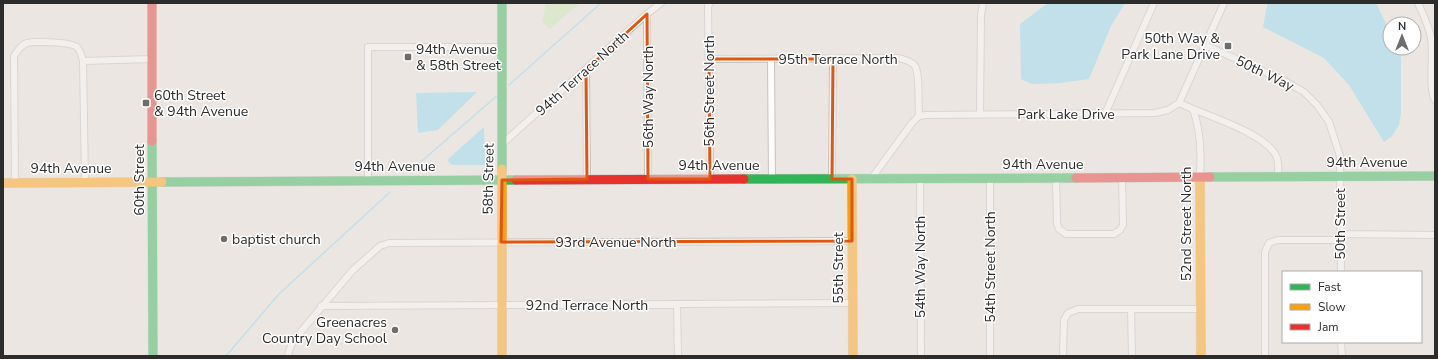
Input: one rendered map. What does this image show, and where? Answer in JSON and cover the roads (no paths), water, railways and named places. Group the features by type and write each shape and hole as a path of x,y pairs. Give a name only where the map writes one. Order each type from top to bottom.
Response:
{"street":[{"name":"60th Street","path":"152,3 153,356"},
{"name":"58th Street","path":"502,3 502,356"},
{"name":"94th Terrace North","path":"502,144 647,14 662,3"},
{"name":"56th Street North","path":"710,3 708,6 710,179"},
{"path":"980,114 981,15 983,3"},
{"path":"1105,114 1154,3"},
{"path":"1224,3 1179,103 1257,137 1270,146 1277,158 1278,176"},
{"path":"1418,3 1426,20 1431,38 1433,51 1432,90 1435,100"},
{"name":"56th Way North","path":"647,14 648,179"},
{"path":"15,183 14,56 20,46 28,43 58,42 72,44 78,48 83,61 85,182"},
{"name":"50th Way","path":"1205,45 1283,80 1304,92 1329,122 1340,156 1340,176"},
{"path":"368,180 368,47 502,47"},
{"name":"95th Terrace North","path":"709,59 899,58 909,61 916,66 918,74 919,116"},
{"path":"83,61 152,59"},
{"path":"771,59 772,179"},
{"path":"832,179 833,59"},
{"path":"586,70 587,179"},
{"name":"Park Lake Drive","path":"919,116 980,114 1154,113 1168,110 1179,103"},
{"name":"52nd Street North","path":"1193,109 1198,124 1201,143 1201,356"},
{"path":"872,179 912,123 919,116"},
{"name":"50th Street","path":"1340,176 1341,271"},
{"name":"94th Avenue","path":"3,183 368,180 1435,176"},
{"name":"54th Way North","path":"920,178 921,356"},
{"name":"54th Street North","path":"990,178 990,356"},
{"path":"1056,178 1057,223 1059,229 1066,234 1114,234 1120,230 1123,225 1122,178"},
{"name":"55th Street","path":"852,179 852,356"},
{"path":"1265,356 1265,252 1269,243 1278,240 1340,237 1435,235"},
{"name":"93rd Avenue North","path":"321,306 352,271 380,246 388,243 852,241"},
{"path":"677,304 678,356"},
{"name":"92nd Terrace North","path":"321,306 852,304"},
{"path":"288,356 293,341 321,306"},
{"path":"1063,356 1062,328 1064,320 1068,314 1078,309 1200,309"},
{"path":"1131,309 1132,356"},
{"path":"1341,343 1342,356"}],"water":[{"path":"1048,3 1125,3 1111,26 1089,79 1060,83 1032,84 1021,79 1020,24"},
{"path":"1268,3 1376,3 1382,16 1382,56 1400,56 1401,58 1401,114 1399,125 1392,136 1384,142 1349,85 1324,58 1263,27"},
{"path":"477,92 438,130 418,133 416,93"},
{"path":"484,127 485,165 452,165 447,160"}],"waterway":[{"path":"509,85 601,3"},
{"path":"416,166 498,95"},
{"path":"226,356 279,294 389,193"}],"place":[{"name":"50th Way & Park Lane Drive","path":"1228,46"},
{"name":"94th Avenue & 58th Street","path":"408,57"},
{"name":"60th Street & 94th Avenue","path":"146,103"},
{"name":"baptist church","path":"224,239"},
{"name":"Greenacres Country Day School","path":"395,330"}]}
